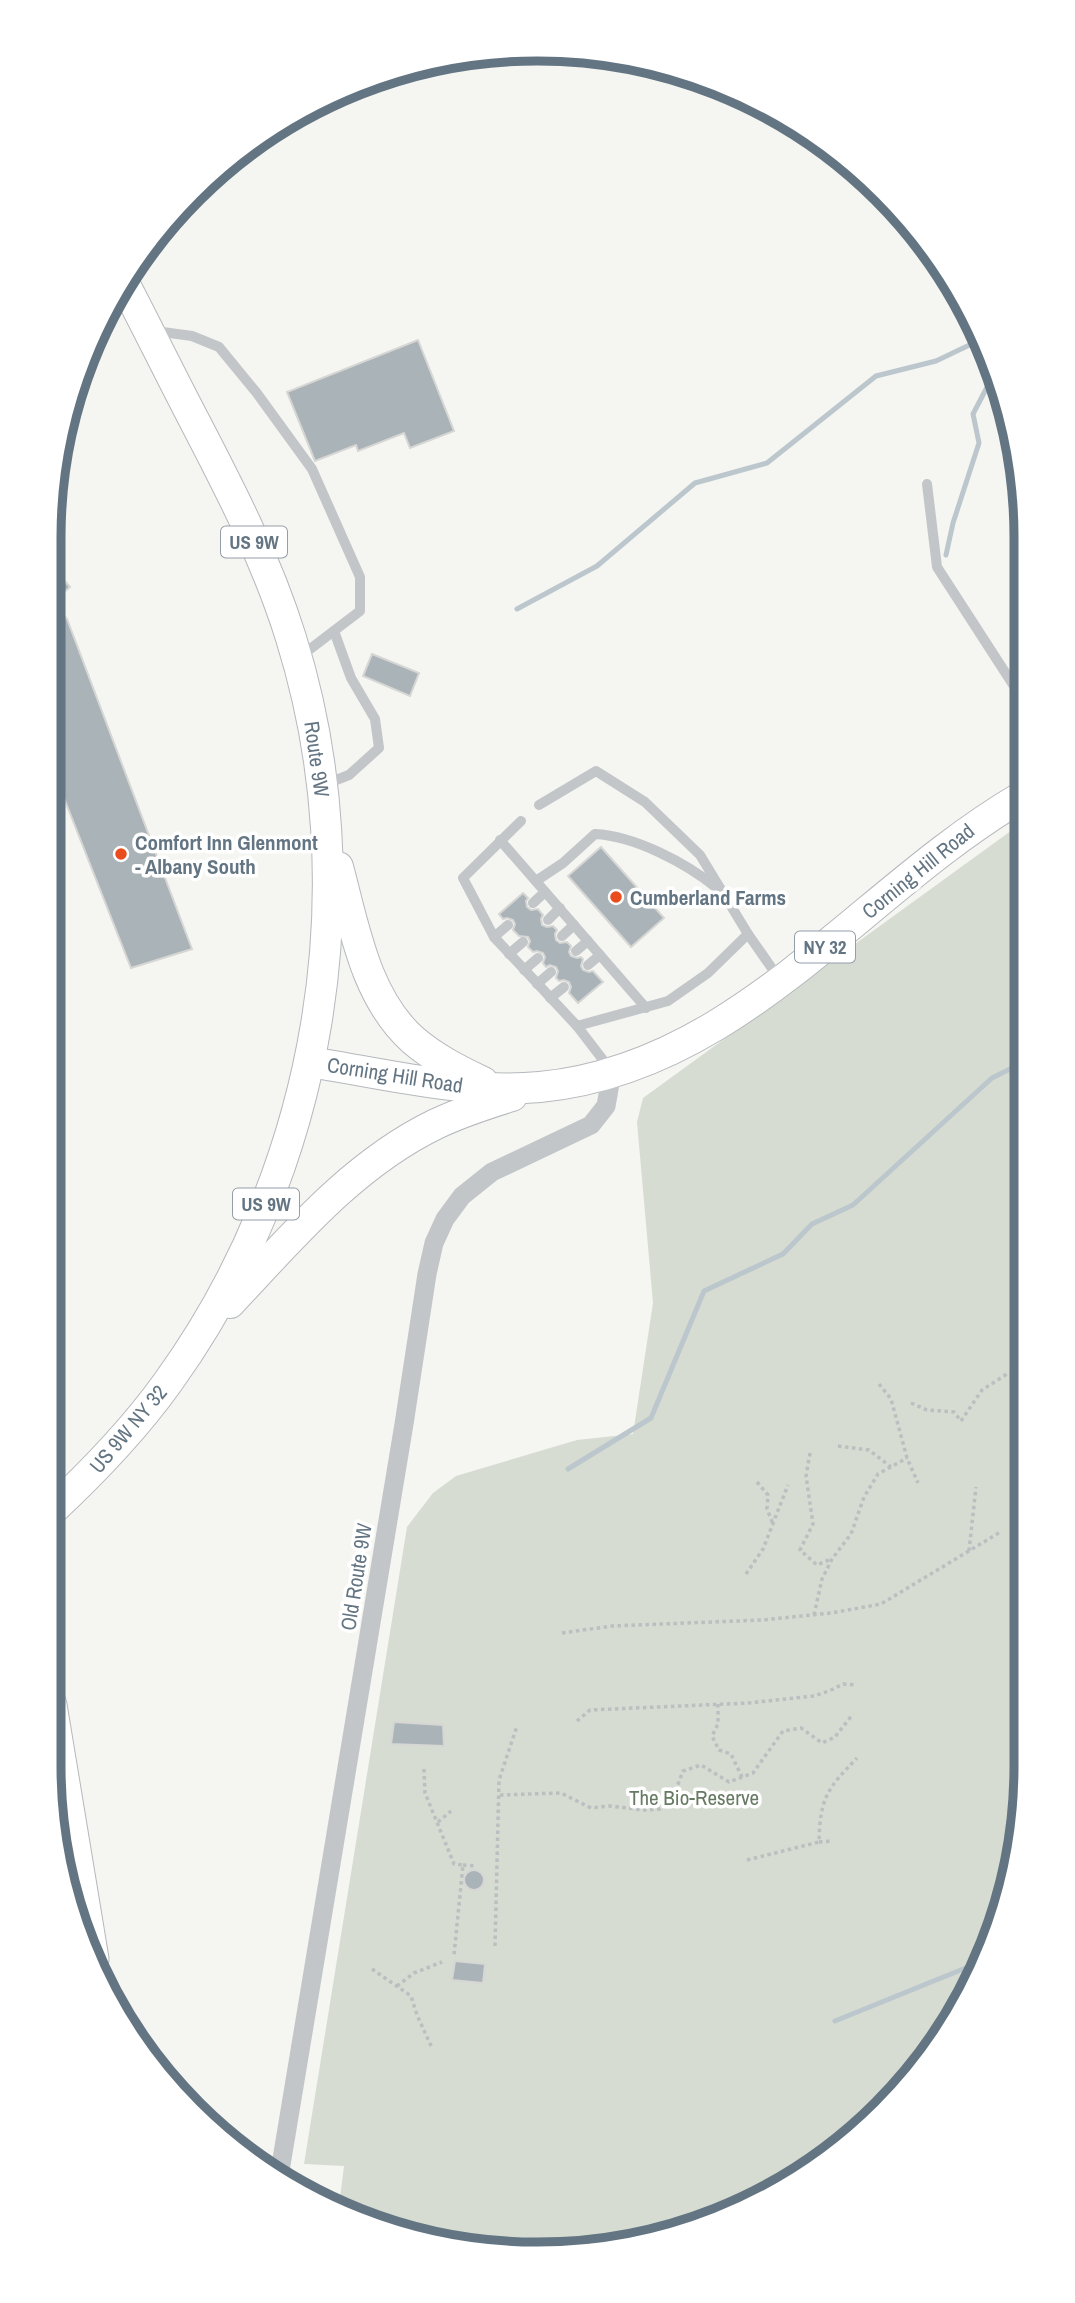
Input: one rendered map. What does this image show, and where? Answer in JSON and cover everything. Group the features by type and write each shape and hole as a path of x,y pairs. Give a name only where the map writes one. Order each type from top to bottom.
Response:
{"highway":[{"path":"61,1778 83,1908"}],"main road":[{"name":"Route 9W","path":"129,293 251,533 282,610 313,722 326,823 328,921 310,1062 296,1115 265,1207 240,1260 198,1336"},
{"name":"Corning Hill Road","path":"310,1062 444,1084 496,1087 540,1087 612,1072 683,1044 730,1016 835,940 951,842 1014,802"},
{"path":"326,823 371,977 388,1010 423,1048 455,1069 496,1087"},
{"name":"NY 32","path":"198,1336 344,1185 382,1157 444,1120 540,1087"},
{"name":"US 9W NY 32","path":"61,1502 94,1470 133,1426 168,1382 198,1336"}],"street":[{"name":"Old Route 9W","path":"281,2166 434,1242 456,1204 478,1182 492,1172 591,1125 606,1106 612,1072"}],"lane":[{"path":"149,331 192,336 219,347 312,469 360,577 360,611 297,658"},
{"path":"928,484 937,567 1014,687"},
{"path":"322,786 349,775 379,748 375,719 351,678 334,631"},
{"path":"540,805 596,771 645,802 700,855 780,982"},
{"path":"522,821 463,878 494,937 577,1026 612,1072"},
{"path":"536,881 563,863 595,834 616,835 697,872 723,893"},
{"path":"500,840 646,1008"},
{"path":"533,903 545,892"},
{"path":"548,920 560,908"},
{"path":"494,937 508,925"},
{"path":"562,936 574,925"},
{"path":"577,1026 668,1001 708,973 748,934"},
{"path":"576,951 587,940"},
{"path":"509,954 523,942"},
{"path":"588,965 600,955"},
{"path":"524,970 538,958"},
{"path":"537,984 551,972"},
{"path":"551,998 564,987"}],"path":[{"path":"911,1403 927,1410 954,1412 961,1421 982,1390 1007,1374 1014,1376"},
{"path":"879,1384 891,1399 907,1458 918,1483"},
{"path":"838,1446 870,1450 891,1467"},
{"path":"810,1453 806,1476 813,1524 800,1550 817,1565 832,1559"},
{"path":"814,1615 822,1579 832,1559 851,1534 864,1497 878,1474 907,1458"},
{"path":"757,1482 768,1495 767,1509 773,1524"},
{"path":"746,1574 763,1549 788,1485"},
{"path":"969,1551 976,1487"},
{"path":"562,1633 611,1626 762,1620 881,1604 1002,1531"},
{"path":"577,1721 590,1710 814,1696 843,1684 856,1685"},
{"path":"718,1704 718,1724 712,1736 719,1749 731,1754 742,1777"},
{"path":"500,1796 561,1793 591,1808 610,1806 660,1809 671,1803 683,1771 701,1765 729,1782 753,1773 783,1731 801,1728 822,1743 835,1737 853,1714"},
{"path":"495,1946 499,1780 517,1726"},
{"path":"819,1842 819,1812 832,1783 857,1758"},
{"path":"424,1769 425,1793 454,1864 477,1866"},
{"path":"438,1822 451,1811"},
{"path":"747,1860 833,1841"},
{"path":"454,1955 463,1865"},
{"path":"397,1986 414,1973 442,1962"},
{"path":"372,1969 411,1996 432,2048"}],"green space":[{"name":"The Bio-Reserve","path":"1014,829 1014,1766 1010,1828 998,1889 965,1976 933,2030 896,2080 852,2124 802,2161 748,2193 661,2226 569,2241 475,2238 414,2226 340,2199 344,2166 304,2164 407,1527 433,1493 456,1476 577,1440 633,1434 653,1303 637,1122 643,1098"}],"building":[{"path":"418,340 454,431 410,448 404,433 358,451 356,445 315,461 287,392"},
{"name":"Comfort Inn Glenmont - Albany South","path":"61,577 70,587 61,595"},
{"name":"Comfort Inn Glenmont - Albany South","path":"61,612 67,619 192,949 131,968 61,790"},
{"path":"372,654 419,673 410,696 363,676"},
{"name":"Cumberland Farms","path":"601,847 664,918 631,947 568,876"},
{"path":"523,893 528,898 527,907 531,910 538,909 543,915 542,925 553,926 557,930 556,940 560,943 567,942 571,946 571,956 583,959 583,970 593,971 603,982 578,1003 569,993 569,982 556,978 556,967 546,967 543,953 533,952 528,947 528,937 519,936 513,930 513,920 503,919 499,914"},
{"path":"394,1722 443,1725 444,1746 391,1744"},
{"path":"474,1870 481,1873 484,1880 481,1887 474,1890 467,1887 464,1880 467,1873"},
{"path":"455,1961 485,1964 483,1983 452,1980"}],"waterway":[{"path":"517,609 597,566 695,483 767,463 876,376 936,361 972,344"},
{"path":"946,555 953,523 979,443 973,414 988,385"},
{"path":"568,1469 651,1418 704,1291 783,1254 812,1224 853,1205 992,1078 1014,1067"},
{"path":"835,2021 969,1967"}],"place":[{"name":"Comfort Inn Glenmont - Albany South","path":"121,854"},
{"name":"Cumberland Farms","path":"616,897"}]}
